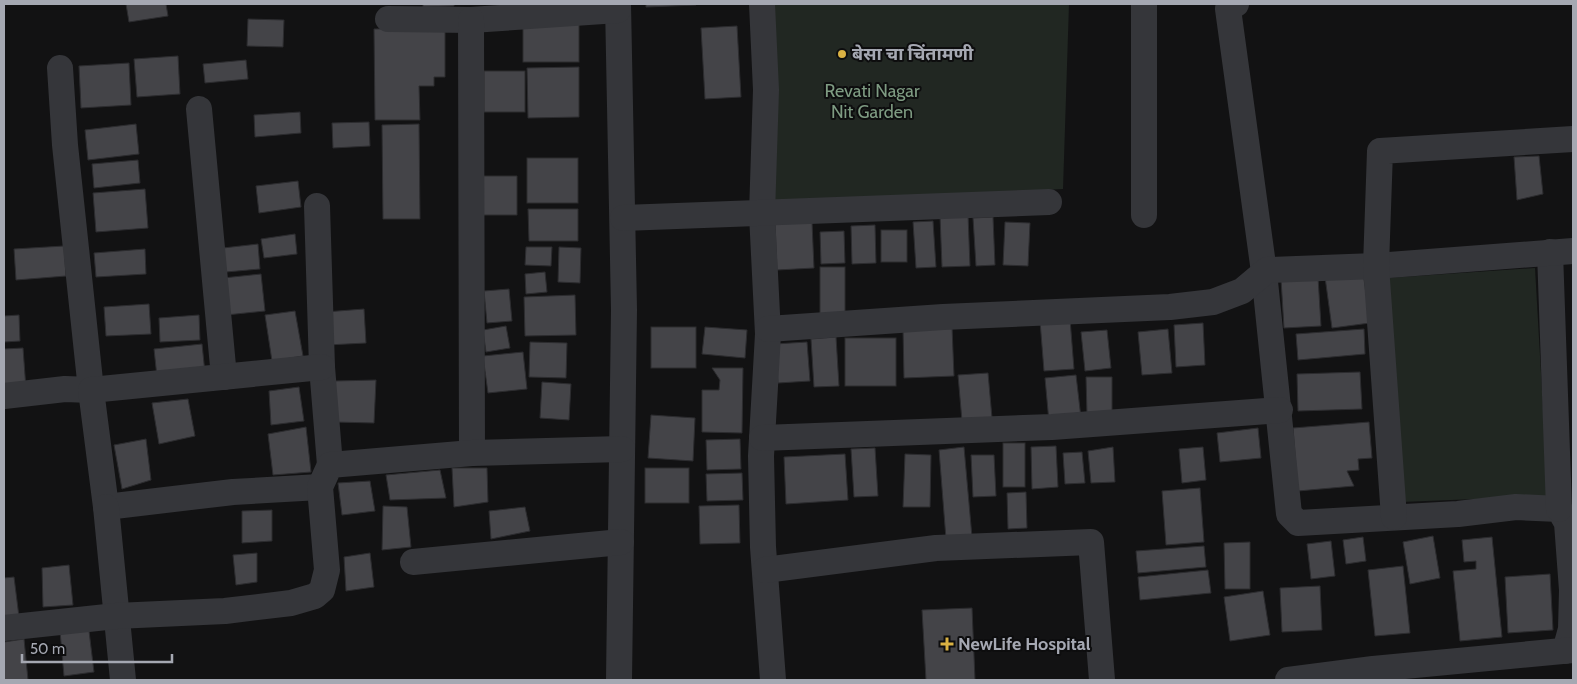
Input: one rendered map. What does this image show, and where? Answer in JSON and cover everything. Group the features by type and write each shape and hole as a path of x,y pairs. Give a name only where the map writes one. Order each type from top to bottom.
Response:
{"street":[{"path":"762,4 766,90 762,214 768,329 762,438 765,570 774,680"},
{"path":"1144,4 1144,215"},
{"path":"1236,4 1228,9 1264,272 1280,410 1289,514 1298,523 1458,514 1516,507 1559,509"},
{"path":"388,19 471,20 618,7 624,310 618,680"},
{"path":"471,20 472,454"},
{"path":"60,68 65,145 91,390 106,506 123,680"},
{"path":"199,109 224,377"},
{"path":"1394,517 1376,266 1380,150 1573,139"},
{"path":"623,218 1050,202"},
{"path":"4,628 116,616 226,611 291,604 315,596 322,590 327,570 317,206"},
{"path":"768,329 1214,302 1242,291 1267,270 1376,266 1562,252 1559,509 1567,523 1572,590 1569,651 1479,657 1349,676 1288,680"},
{"path":"4,396 65,389 91,390 322,367"},
{"path":"762,438 1052,427 1280,410"},
{"path":"106,506 233,492 472,454 622,449"},
{"path":"413,562 621,542"},
{"path":"765,570 936,548 1091,542 1102,680"}],"green space":[{"name":"Revati Nagar Nit Garden","path":"774,4 1069,4 1063,189 774,205"},
{"path":"1535,268 1548,496 1401,502 1388,278"}],"building":[{"path":"126,4 166,4 168,16 129,22"},
{"path":"423,4 454,4 454,6 423,7"},
{"path":"646,4 696,4 696,5 646,7"},
{"path":"248,19 284,20 283,47 247,46"},
{"path":"523,19 579,19 579,62 523,62"},
{"path":"737,26 741,97 705,99 701,28"},
{"path":"445,28 445,77 434,77 434,86 419,86 420,120 375,120 374,29"},
{"path":"178,56 180,94 137,97 134,59"},
{"path":"246,60 248,79 205,83 203,64"},
{"path":"129,63 131,105 81,108 79,66"},
{"path":"579,67 579,117 528,118 527,68"},
{"path":"484,71 525,71 525,112 484,112"},
{"path":"300,112 301,133 255,137 254,115"},
{"path":"369,122 370,146 333,148 332,123"},
{"path":"136,124 139,154 88,160 85,130"},
{"path":"419,124 420,219 383,219 382,125"},
{"path":"1539,156 1543,194 1517,200 1514,157"},
{"path":"527,158 578,158 578,203 527,203"},
{"path":"138,160 140,183 94,188 92,164"},
{"path":"483,176 517,176 517,215 482,215"},
{"path":"298,181 301,207 259,213 256,186"},
{"path":"145,189 148,228 96,232 93,193"},
{"path":"528,209 578,209 578,241 529,241"},
{"path":"968,214 970,266 942,267 940,216"},
{"path":"993,217 995,265 976,266 973,218"},
{"path":"933,221 936,267 916,268 913,222"},
{"path":"812,222 814,268 777,270 775,224"},
{"path":"1005,222 1030,223 1028,266 1003,265"},
{"path":"875,225 876,263 852,264 851,226"},
{"path":"881,230 907,230 907,262 881,262"},
{"path":"844,231 845,263 821,264 820,232"},
{"path":"295,234 297,254 264,258 261,239"},
{"path":"258,244 260,269 226,272 223,248"},
{"path":"64,246 66,276 16,280 14,249"},
{"path":"526,247 552,247 551,266 525,265"},
{"path":"559,247 581,248 580,283 558,282"},
{"path":"145,249 146,274 96,277 94,253"},
{"path":"820,267 845,267 845,316 820,316"},
{"path":"545,272 547,292 526,294 525,274"},
{"path":"1363,272 1370,323 1332,328 1325,277"},
{"path":"261,274 265,311 226,315 223,278"},
{"path":"1318,277 1321,326 1284,328 1281,279"},
{"path":"509,289 512,321 487,323 484,291"},
{"path":"575,295 576,335 525,336 524,297"},
{"path":"149,304 151,334 106,336 104,307"},
{"path":"364,309 366,343 327,345 325,312"},
{"path":"295,311 303,356 272,361 265,315"},
{"path":"19,315 20,341 4,342 4,316"},
{"path":"199,315 200,340 160,342 159,318"},
{"path":"1070,319 1074,369 1044,371 1040,321"},
{"path":"1203,323 1205,365 1176,367 1174,325"},
{"path":"506,326 510,348 486,352 483,330"},
{"path":"651,327 696,327 696,368 651,368"},
{"path":"705,327 747,330 745,358 702,354"},
{"path":"952,327 954,376 904,378 903,329"},
{"path":"1168,329 1172,373 1142,375 1138,332"},
{"path":"1364,329 1365,354 1298,360 1296,334"},
{"path":"1107,330 1111,368 1085,371 1081,332"},
{"path":"836,337 839,386 814,387 811,339"},
{"path":"845,338 896,338 896,386 845,386"},
{"path":"530,342 567,343 566,378 529,377"},
{"path":"807,342 810,381 778,383 775,344"},
{"path":"202,344 205,373 157,377 154,349"},
{"path":"23,348 26,389 4,391 4,349"},
{"path":"523,352 527,389 488,393 483,356"},
{"path":"712,368 743,368 742,433 702,432 702,390 719,390 720,380"},
{"path":"1360,372 1362,409 1298,411 1297,374"},
{"path":"988,373 992,418 962,421 958,375"},
{"path":"1076,375 1081,418 1049,422 1045,378"},
{"path":"1086,377 1112,377 1112,414 1087,414"},
{"path":"376,380 374,423 335,422 335,381"},
{"path":"542,382 571,384 569,420 540,418"},
{"path":"299,387 304,421 271,425 269,391"},
{"path":"188,399 195,436 159,444 152,403"},
{"path":"651,415 695,418 693,461 648,458"},
{"path":"1369,422 1372,458 1358,459 1359,470 1347,471 1354,486 1298,491 1293,428"},
{"path":"306,427 311,472 273,475 268,434"},
{"path":"1258,428 1261,458 1220,462 1217,433"},
{"path":"146,439 151,480 122,489 114,445"},
{"path":"740,439 741,469 707,470 706,440"},
{"path":"1003,443 1025,443 1025,487 1003,487"},
{"path":"1056,446 1058,487 1032,489 1031,447"},
{"path":"964,447 972,537 946,539 939,450"},
{"path":"1113,447 1115,482 1091,483 1088,451"},
{"path":"1203,447 1206,480 1182,483 1179,449"},
{"path":"875,448 878,496 854,497 851,449"},
{"path":"1082,452 1085,483 1065,484 1063,453"},
{"path":"845,454 848,500 786,504 784,457"},
{"path":"905,454 931,455 930,507 903,507"},
{"path":"971,455 994,455 996,496 973,497"},
{"path":"452,468 487,468 488,502 454,507"},
{"path":"645,468 689,468 689,503 645,503"},
{"path":"440,470 446,498 390,500 386,475"},
{"path":"742,473 743,500 707,501 706,474"},
{"path":"370,481 375,511 342,515 338,483"},
{"path":"1200,488 1204,542 1166,545 1162,491"},
{"path":"1026,492 1027,528 1008,529 1007,493"},
{"path":"739,505 740,543 700,544 699,506"},
{"path":"383,506 407,507 411,547 382,550"},
{"path":"525,507 530,531 491,539 489,511"},
{"path":"272,510 272,541 242,543 242,511"},
{"path":"1433,536 1440,578 1410,584 1403,542"},
{"path":"1363,537 1366,561 1346,564 1343,540"},
{"path":"1492,537 1502,637 1460,641 1453,571 1476,569 1476,561 1464,562 1462,540"},
{"path":"1331,541 1335,576 1311,579 1307,544"},
{"path":"1250,542 1250,589 1225,589 1224,543"},
{"path":"1204,546 1206,567 1138,573 1136,551"},
{"path":"257,553 257,582 236,585 233,555"},
{"path":"370,553 374,587 346,591 344,557"},
{"path":"69,565 73,605 43,607 42,568"},
{"path":"1403,566 1410,633 1375,636 1368,570"},
{"path":"1208,570 1211,593 1140,600 1138,577"},
{"path":"1550,574 1553,630 1508,633 1505,577"},
{"path":"14,577 19,617 4,617 4,578"},
{"path":"1320,586 1322,630 1282,632 1280,588"},
{"path":"1263,591 1270,635 1230,641 1224,597"},
{"path":"972,608 975,680 926,680 922,610"},
{"path":"60,631 89,631 94,672 64,676"},
{"path":"24,639 28,680 4,680 4,642"}],"place":[{"name":"बेसा चा चिंतामणी","path":"842,54"},
{"name":"NewLife Hospital","path":"947,644"}]}
